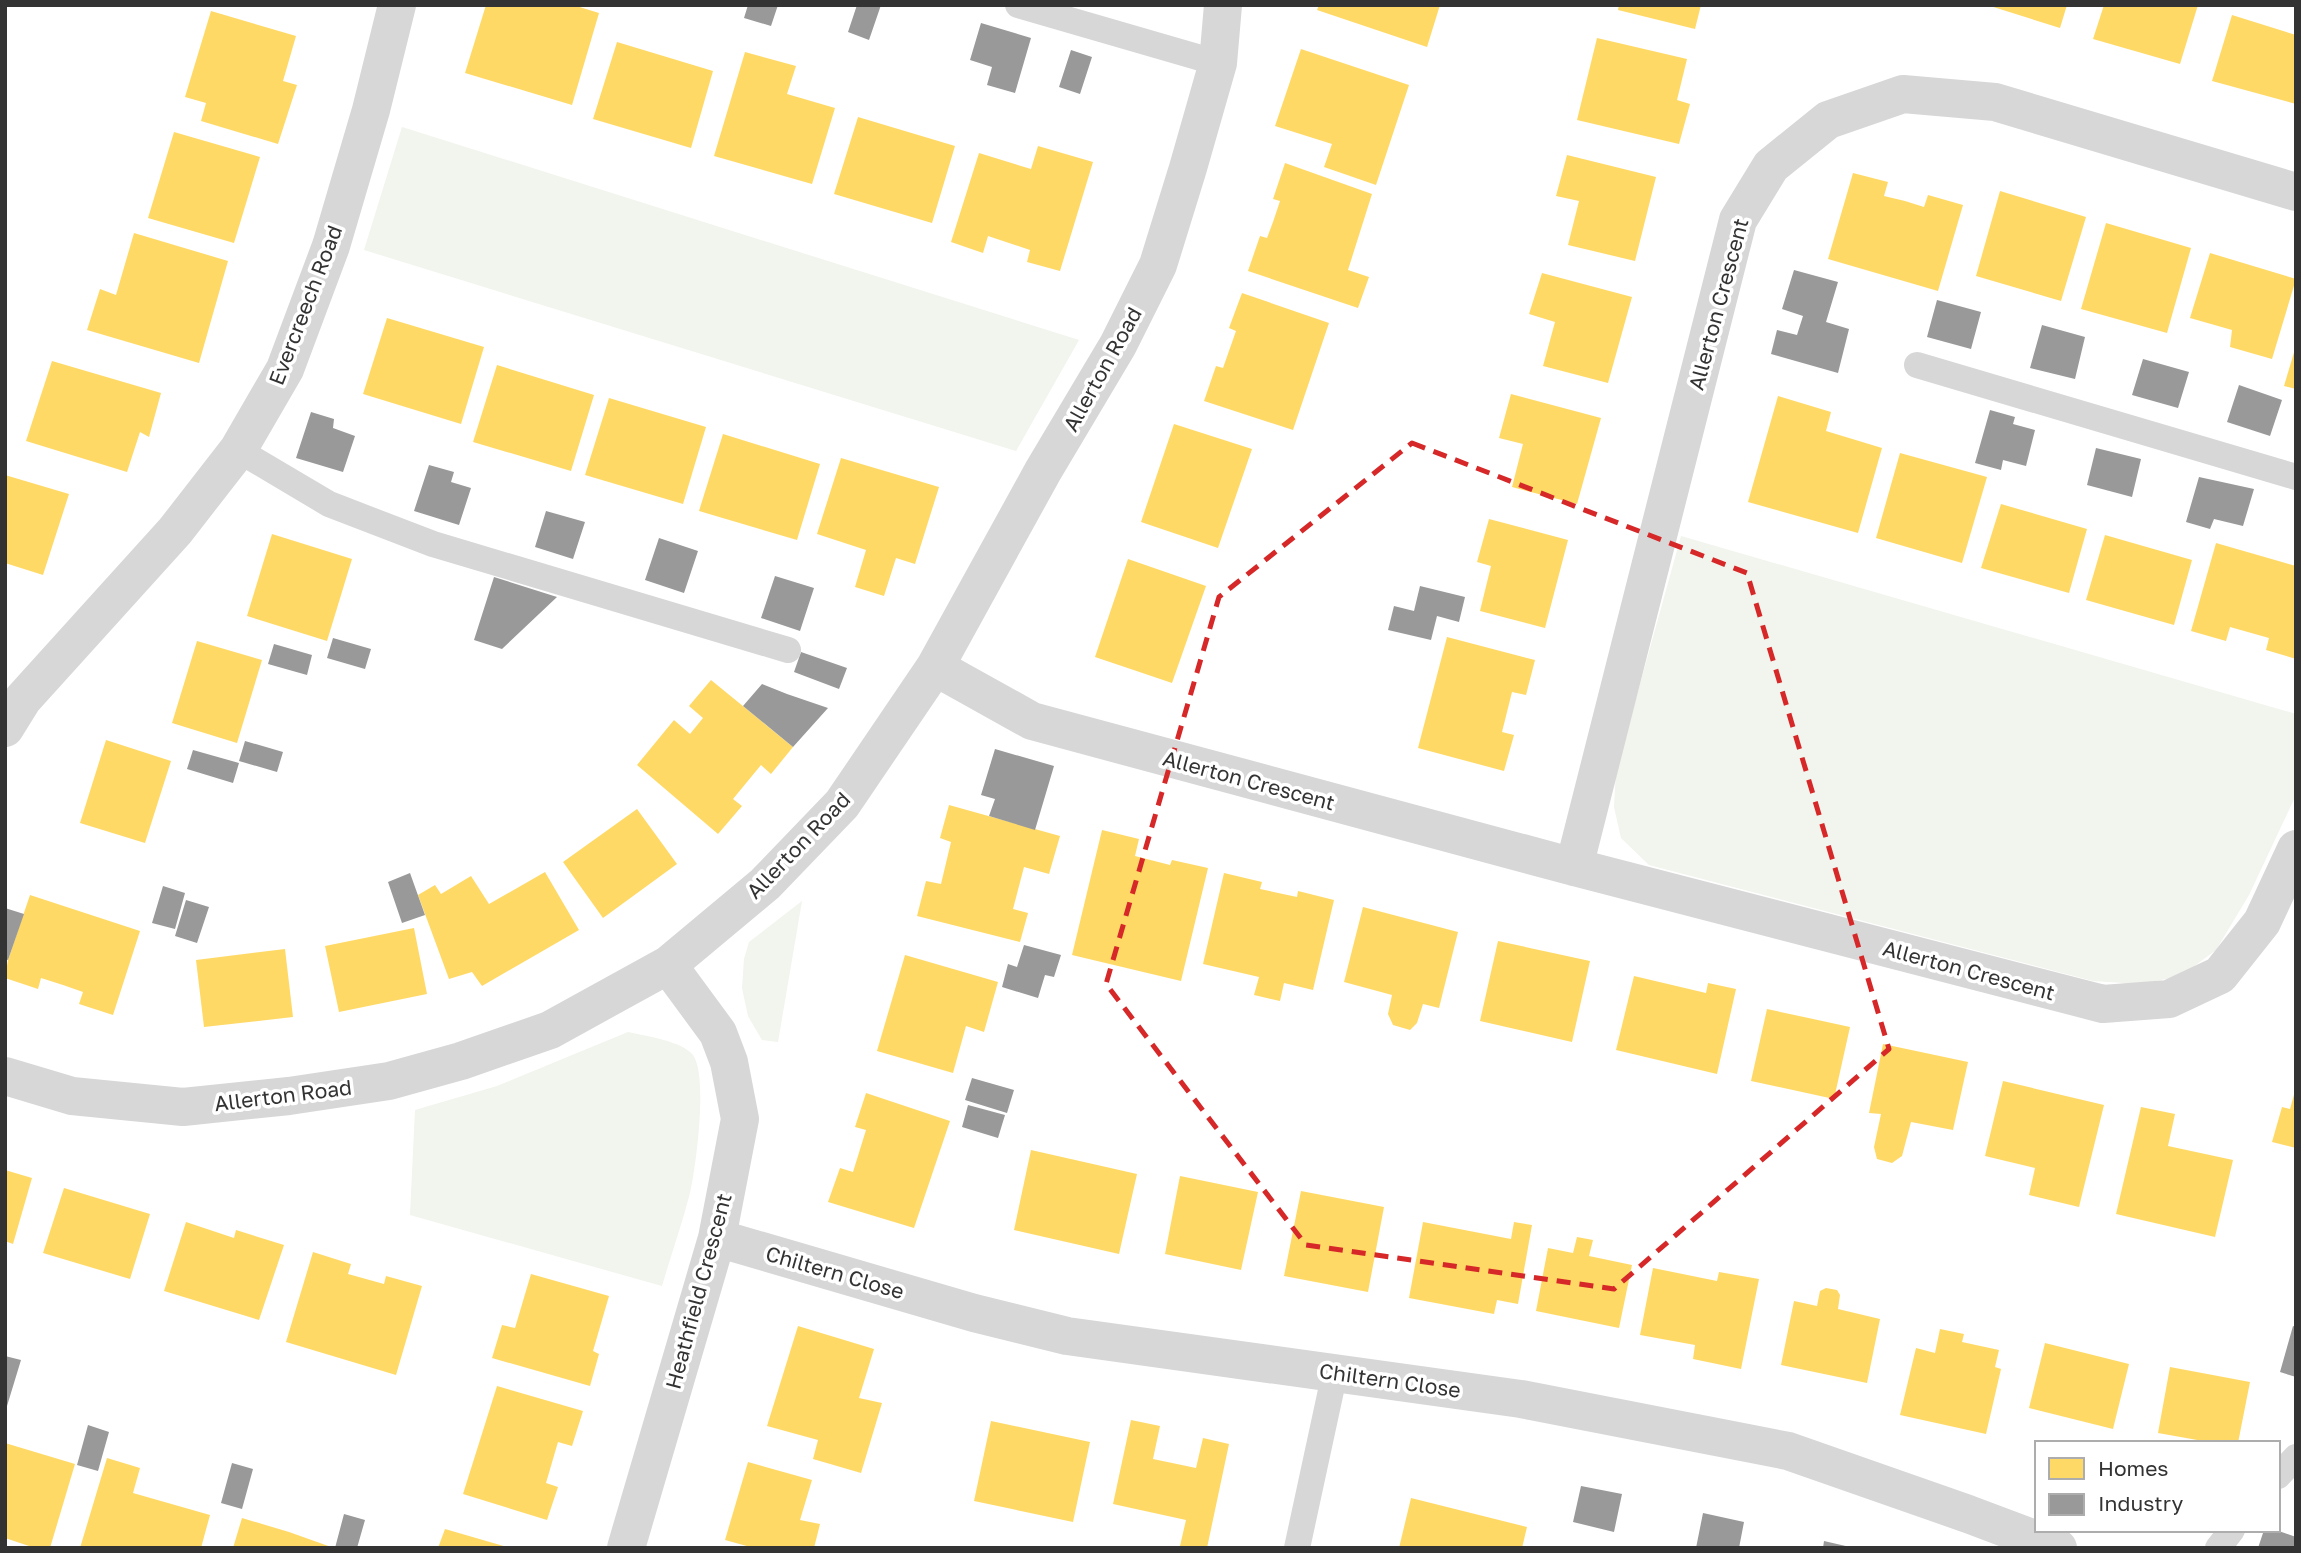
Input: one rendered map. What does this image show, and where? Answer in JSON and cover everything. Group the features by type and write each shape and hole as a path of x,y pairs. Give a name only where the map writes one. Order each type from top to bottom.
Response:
{"street":[{"name":"Evercreech Road","path":"5,728 23,699 174,531 238,450 285,369 331,246 397,5"},
{"name":"Allerton Road","path":"5,1076 72,1096 183,1107 289,1096 389,1081 460,1061 551,1030 668,965 765,884 842,803 935,667 1042,471 1118,345 1158,264 1218,63 1223,5"},
{"name":"Allerton Crescent","path":"1574,867 1738,220 1770,166 1828,120 1903,94 1995,102 2296,192"},
{"name":"Allerton Crescent","path":"935,667 1032,721 1574,867 2103,1004 2169,999 2220,975 2262,922 2296,849"},
{"name":"Heathfield Crescent","path":"626,1548 717,1238 740,1119 729,1062 718,1032 668,965"},
{"name":"Chiltern Close","path":"717,1238 974,1313 1066,1336 1521,1399 1788,1451 2058,1548"}],"lane":[{"path":"1018,5 1218,63"},
{"path":"1917,365 2296,477"},
{"path":"238,450 330,504 433,544 788,650"},
{"path":"1297,1548 1335,1372"},
{"path":"2280,1474 2296,1457"},
{"path":"2218,1548 2230,1532"}],"highlighted area":[{"path":"1412,443 1747,573 1889,1049 1614,1289 1306,1245 1106,984 1219,597"}],"shaded area":[{"path":"402,127 1079,340 1016,451 364,250"},
{"path":"1681,536 2296,714 2296,795 2249,895 2216,950 2181,976 2140,984 2093,981 1649,865 1621,838 1614,807 1616,771"},
{"path":"802,901 778,1042 762,1040 748,1016 742,988 744,959 749,942"},
{"path":"628,1032 663,1040 688,1050 693,1055 700,1082 698,1143 690,1193 662,1286 410,1215 415,1110 497,1086"}],"building: Homes":[{"path":"486,5 573,5 599,13 572,105 465,73"},
{"path":"1319,5 1440,5 1427,47 1317,10"},
{"path":"1619,5 1701,5 1695,29 1618,10"},
{"path":"1987,5 2067,5 2060,28"},
{"path":"2104,5 2198,5 2180,64 2093,39"},
{"path":"211,11 296,36 283,81 297,85 278,144 201,121 206,103 185,97"},
{"path":"2232,15 2296,35 2296,104 2212,81"},
{"path":"1597,38 1687,59 1677,100 1690,104 1679,144 1577,120"},
{"path":"617,42 713,71 691,148 593,119"},
{"path":"1301,49 1409,85 1376,185 1324,167 1332,144 1275,126"},
{"path":"745,52 796,66 787,94 835,108 812,184 714,156"},
{"path":"858,117 955,146 932,223 834,194"},
{"path":"174,132 260,157 234,243 148,218"},
{"path":"1038,146 1093,162 1060,271 1027,262 1030,250 988,236 983,253 951,242 979,153 1031,169"},
{"path":"1567,155 1656,177 1635,261 1568,245 1579,201 1556,196"},
{"path":"1285,163 1372,194 1348,270 1369,277 1358,308 1248,271 1260,236 1267,238 1273,222 1280,201 1273,199"},
{"path":"1853,173 1888,182 1884,196 1924,207 1928,195 1963,205 1938,291 1828,259"},
{"path":"2000,191 2086,217 2061,301 1976,276"},
{"path":"2106,223 2191,248 2167,333 2081,309"},
{"path":"134,233 228,261 199,363 87,330 100,289 116,295"},
{"path":"2210,253 2296,279 2272,359 2230,347 2232,330 2190,318"},
{"path":"1542,273 1632,297 1608,383 1543,366 1555,322 1529,314"},
{"path":"1242,293 1329,323 1293,430 1204,401 1216,366 1223,368 1236,331 1229,328"},
{"path":"387,318 484,347 461,424 363,394"},
{"path":"2296,349 2296,389 2284,386"},
{"path":"52,361 161,393 149,437 140,432 127,472 26,441"},
{"path":"497,365 594,395 571,471 473,442"},
{"path":"1511,394 1601,418 1577,504 1512,487 1523,444 1499,438"},
{"path":"1778,396 1831,412 1826,431 1882,448 1858,533 1748,502"},
{"path":"609,398 706,427 683,504 585,475"},
{"path":"1174,424 1252,449 1218,548 1141,522"},
{"path":"723,434 820,464 797,540 699,511"},
{"path":"1900,453 1987,477 1962,563 1876,538"},
{"path":"841,458 939,487 915,564 896,558 884,596 855,587 866,550 817,534"},
{"path":"5,475 69,494 43,575 5,563"},
{"path":"2001,504 2087,529 2069,593 1981,568"},
{"path":"1489,519 1568,540 1545,628 1480,611 1491,566 1477,562"},
{"path":"272,534 352,559 327,641 247,616"},
{"path":"2105,535 2192,560 2174,625 2086,600"},
{"path":"2216,543 2296,566 2296,659 2266,650 2269,638 2230,627 2226,641 2191,631"},
{"path":"1128,559 1206,586 1172,683 1095,657"},
{"path":"1447,637 1535,660 1526,695 1512,692 1502,732 1514,735 1504,771 1418,748"},
{"path":"197,641 262,660 237,743 172,723"},
{"path":"711,680 793,747 771,774 761,765 733,799 742,806 718,834 637,765 674,720 690,734 703,718 689,706"},
{"path":"106,740 171,761 145,843 80,823"},
{"path":"949,805 1060,836 1049,874 1024,867 1013,909 1028,913 1020,942 917,916 926,881 941,884 951,842 940,838"},
{"path":"637,809 677,864 603,918 563,862"},
{"path":"1102,830 1139,839 1135,856 1170,865 1172,860 1208,868 1181,981 1072,955"},
{"path":"545,872 579,930 482,986 472,972 449,979 418,895 435,885 441,894 471,876 489,904"},
{"path":"1224,873 1262,882 1260,889 1297,897 1298,891 1334,900 1313,990 1284,983 1280,1001 1254,995 1259,977 1203,964"},
{"path":"30,895 140,931 113,1015 79,1004 83,992 63,985 41,978 38,989 5,978 8,960"},
{"path":"1363,907 1458,932 1439,1008 1423,1004 1417,1023 1410,1030 1393,1025 1388,1014 1392,995 1344,982"},
{"path":"414,928 427,994 339,1012 325,946"},
{"path":"1498,941 1590,961 1572,1042 1480,1021"},
{"path":"285,949 293,1017 204,1027 196,960"},
{"path":"905,955 998,982 984,1032 966,1026 953,1073 877,1051"},
{"path":"1634,976 1706,993 1708,983 1736,989 1717,1074 1616,1050"},
{"path":"1767,1009 1850,1027 1834,1099 1751,1081"},
{"path":"1883,1044 1968,1062 1953,1130 1911,1122 1902,1156 1892,1163 1877,1159 1874,1147 1881,1114 1869,1113"},
{"path":"2003,1081 2104,1105 2079,1207 2029,1195 2035,1168 1985,1156"},
{"path":"2295,1091 2296,1148 2272,1142 2282,1107 2290,1109"},
{"path":"866,1093 950,1121 914,1228 828,1202 840,1168 853,1172 866,1130 855,1127"},
{"path":"2141,1107 2175,1114 2168,1146 2233,1160 2215,1237 2116,1214"},
{"path":"1031,1150 1137,1174 1119,1254 1014,1230"},
{"path":"5,1170 32,1178 13,1244 5,1241"},
{"path":"1180,1176 1258,1192 1241,1270 1165,1254"},
{"path":"64,1188 150,1214 130,1279 43,1253"},
{"path":"1301,1191 1384,1207 1368,1292 1284,1276"},
{"path":"186,1222 234,1238 236,1230 284,1245 259,1320 164,1291"},
{"path":"1423,1222 1511,1239 1514,1222 1532,1225 1518,1304 1497,1300 1494,1314 1409,1298"},
{"path":"1577,1237 1593,1240 1589,1256 1632,1265 1619,1328 1536,1311 1548,1248 1573,1253"},
{"path":"313,1252 351,1264 348,1274 384,1284 386,1276 422,1286 396,1375 286,1342"},
{"path":"1653,1268 1717,1281 1719,1272 1759,1279 1741,1369 1693,1359 1695,1345 1640,1335"},
{"path":"531,1274 609,1296 593,1351 599,1354 590,1386 492,1358 502,1325 515,1328"},
{"path":"1826,1288 1837,1290 1840,1295 1838,1309 1880,1319 1867,1383 1781,1365 1794,1301 1817,1306 1820,1291"},
{"path":"798,1326 874,1349 859,1398 882,1403 861,1473 813,1459 818,1440 767,1426"},
{"path":"1940,1329 1964,1334 1962,1342 1999,1350 1995,1367 2001,1369 1986,1434 1900,1415 1916,1348 1935,1353"},
{"path":"2045,1343 2129,1364 2113,1429 2029,1408"},
{"path":"2170,1367 2250,1382 2238,1441 2203,1441 2158,1433"},
{"path":"497,1386 583,1411 572,1446 558,1442 546,1483 558,1487 547,1520 463,1494"},
{"path":"1131,1420 1160,1426 1153,1459 1196,1468 1203,1438 1229,1444 1207,1548 1180,1546 1186,1520 1113,1504"},
{"path":"991,1421 1090,1442 1073,1522 974,1501"},
{"path":"5,1443 75,1464 50,1548 35,1548 5,1538"},
{"path":"107,1458 140,1468 133,1493 210,1515 201,1548 80,1548"},
{"path":"748,1462 812,1480 800,1520 820,1524 814,1548 754,1548 725,1540"},
{"path":"1411,1498 1527,1527 1522,1548 1399,1548"},
{"path":"242,1518 289,1532 334,1548 233,1548"},
{"path":"445,1529 507,1547 507,1548 438,1548"}],"building: Industry":[{"path":"748,5 778,5 771,26 744,18"},
{"path":"857,5 881,5 869,40 848,32"},
{"path":"981,23 1031,38 1015,93 987,85 992,67 970,60"},
{"path":"1071,50 1092,57 1080,94 1059,87"},
{"path":"1794,270 1838,282 1826,322 1849,329 1838,373 1771,354 1777,330 1797,335 1803,316 1782,309"},
{"path":"1937,300 1981,312 1971,349 1927,337"},
{"path":"2042,325 2085,337 2075,379 2030,368"},
{"path":"2143,359 2189,372 2178,408 2132,395"},
{"path":"2239,385 2282,400 2270,436 2227,422"},
{"path":"1990,410 2015,417 2013,424 2035,430 2026,466 2003,460 2001,470 1975,463"},
{"path":"311,412 334,419 333,428 355,436 343,472 296,458"},
{"path":"2096,448 2141,459 2132,497 2087,485"},
{"path":"429,465 454,472 451,482 471,488 459,525 414,511"},
{"path":"2199,477 2254,489 2243,526 2214,519 2210,529 2186,522"},
{"path":"546,511 585,522 573,559 535,547"},
{"path":"659,538 698,551 684,593 645,580"},
{"path":"775,576 814,588 800,631 761,618"},
{"path":"494,577 557,597 502,649 474,640"},
{"path":"1420,586 1465,597 1459,622 1437,616 1431,640 1388,630 1394,606 1414,611"},
{"path":"333,638 371,649 365,669 327,658"},
{"path":"274,644 312,655 307,675 268,664"},
{"path":"801,652 847,668 839,689 794,672"},
{"path":"762,684 828,708 793,747 743,706"},
{"path":"245,741 283,752 277,772 239,761"},
{"path":"995,749 1054,766 1035,830 989,816 995,799 981,795"},
{"path":"193,750 239,763 233,783 187,769"},
{"path":"410,873 425,915 402,923 388,882"},
{"path":"163,886 185,893 175,929 152,923"},
{"path":"186,900 209,907 197,943 175,936"},
{"path":"5,908 24,914 8,960 5,959"},
{"path":"1024,945 1061,955 1054,977 1045,975 1038,998 1002,987 1008,964 1017,967"},
{"path":"972,1078 1014,1090 1007,1113 965,1100"},
{"path":"968,1105 1005,1115 998,1138 962,1127"},
{"path":"2293,1326 2296,1327 2296,1377 2280,1372"},
{"path":"5,1356 21,1360 7,1406 5,1405"},
{"path":"88,1425 109,1432 98,1471 77,1465"},
{"path":"232,1463 253,1469 242,1509 221,1503"},
{"path":"1581,1486 1622,1494 1614,1532 1573,1522"},
{"path":"1703,1513 1744,1522 1739,1548 1696,1548"},
{"path":"344,1514 365,1520 357,1548 335,1548"},
{"path":"2280,1531 2296,1537 2296,1548 2258,1548 2263,1532"},
{"path":"1824,1541 1850,1547 1850,1548 1823,1548"}]}
